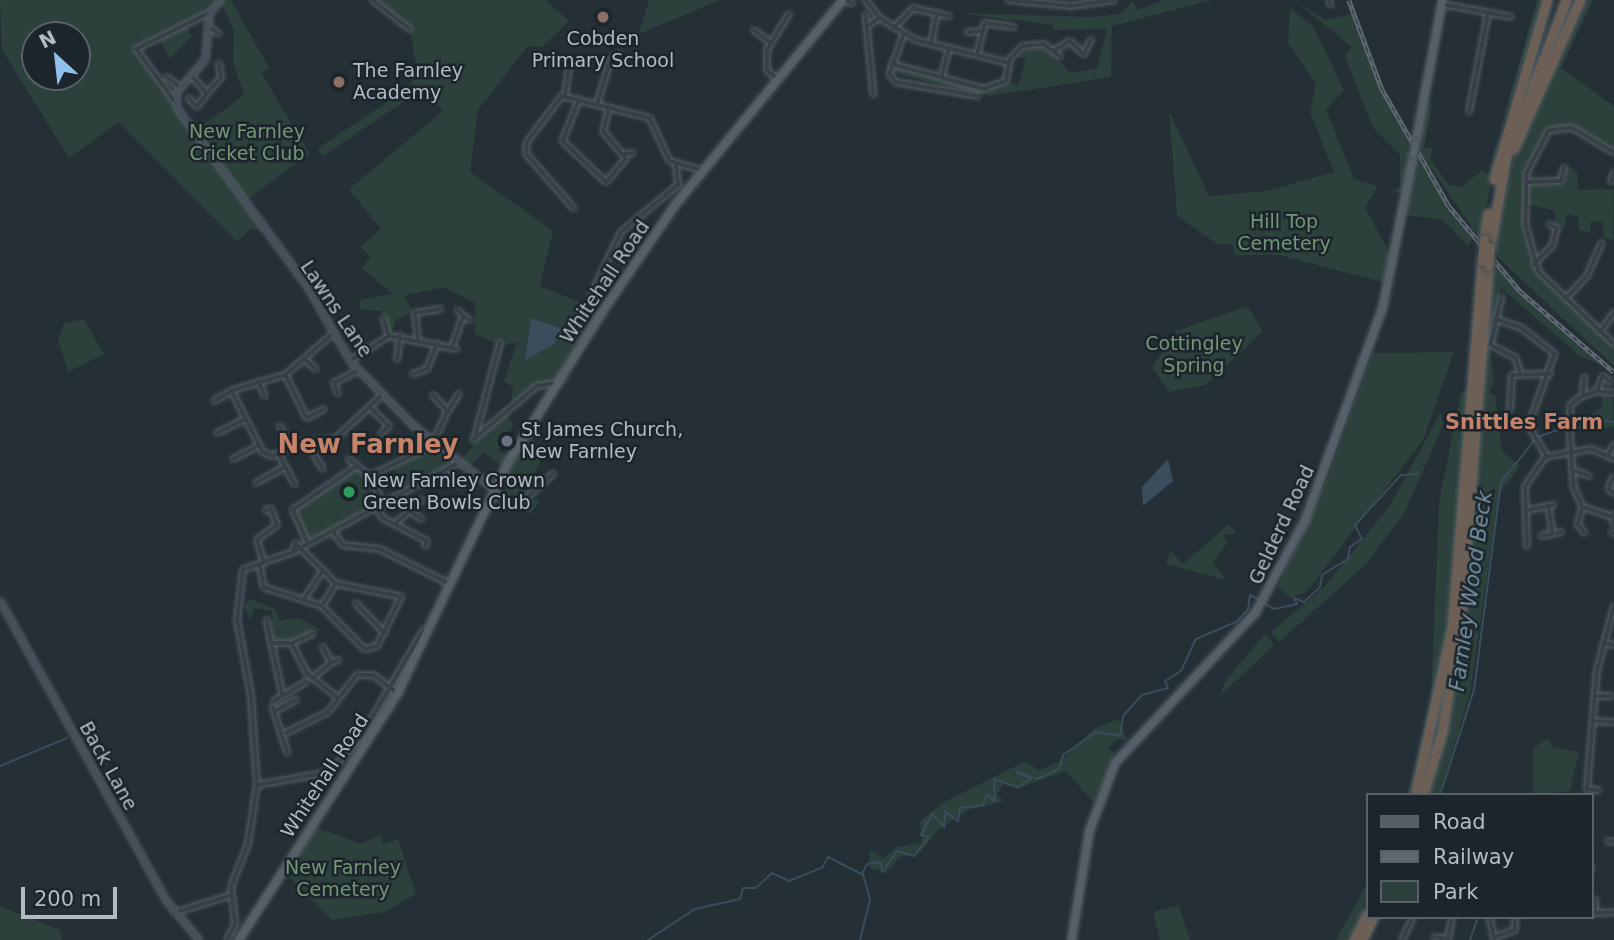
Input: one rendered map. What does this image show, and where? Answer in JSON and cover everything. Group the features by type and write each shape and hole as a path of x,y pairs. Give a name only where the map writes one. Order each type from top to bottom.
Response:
{"highway":[{"path":"1419,793 1455,663 1475,386 1494,179 1547,0"},
{"path":"1494,179 1559,0"},
{"path":"1492,231 1506,158 1566,0"},
{"path":"1487,243 1511,157 1580,0"},
{"path":"1354,940 1366,916"},
{"path":"1362,940 1372,919"}],"main road":[{"name":"Whitehall Road","path":"237,940 365,737 397,693 410,661 440,610 494,492 557,383 703,171 843,0"},
{"name":"Gelderd Road","path":"1071,940 1079,873 1106,778 1129,743 1255,612 1310,508 1382,308 1442,2"}],"street":[{"path":"174,101 180,87 207,55 209,13 220,0"},
{"path":"373,0 410,29"},
{"path":"843,0 852,3"},
{"path":"866,0 880,18 904,34 931,44 1009,63"},
{"path":"1008,0 1071,3 1115,0"},
{"path":"1442,2 1511,17"},
{"path":"894,27 907,10 949,16"},
{"name":"Lawns Lane","path":"209,13 136,49 307,286 331,336 350,361 381,396 494,492"},
{"path":"1469,112 1488,13"},
{"path":"777,80 766,65 770,42 789,14"},
{"path":"931,44 937,14"},
{"path":"866,15 874,95"},
{"path":"868,26 880,18"},
{"path":"977,55 985,23 1014,27"},
{"path":"209,27 219,34"},
{"path":"968,29 982,31"},
{"path":"754,30 770,42"},
{"path":"904,34 892,64 895,82 978,96"},
{"path":"1055,50 1070,41 1084,54 1091,40"},
{"path":"892,64 942,75 984,89 1006,81 1009,63 1028,44 1055,50 1060,56"},
{"path":"942,75 949,48"},
{"path":"597,104 611,59 618,54"},
{"path":"197,107 222,78 219,64"},
{"path":"569,66 565,96 541,121 526,154 574,209"},
{"path":"170,76 180,87"},
{"path":"192,76 207,93"},
{"path":"565,96 649,118 676,166 678,185 621,232 591,295"},
{"path":"189,98 200,113"},
{"path":"580,99 565,145 606,182 625,154 633,153"},
{"path":"609,107 603,132 625,154"},
{"path":"1614,153 1572,128 1553,130 1527,181 1526,238 1534,264 1564,299 1614,344"},
{"path":"676,166 689,163 703,171"},
{"path":"1527,181 1560,181 1564,168"},
{"path":"1611,181 1614,172"},
{"path":"1534,264 1552,246 1557,229 1550,225"},
{"path":"1564,299 1587,276 1602,243"},
{"path":"1502,297 1491,345 1517,358 1520,371"},
{"path":"418,341 415,313 440,309"},
{"path":"458,311 470,320"},
{"path":"1600,332 1614,313"},
{"path":"452,347 463,316"},
{"path":"384,318 389,336"},
{"path":"1496,319 1554,352 1551,374 1529,426 1547,456"},
{"path":"355,333 364,348"},
{"path":"214,401 259,381 286,375 331,336"},
{"path":"350,361 364,348 389,336 457,349"},
{"path":"397,359 400,336"},
{"path":"500,343 474,439 537,386 557,383"},
{"path":"416,377 437,344"},
{"path":"306,359 316,369"},
{"path":"338,394 332,383 359,370"},
{"path":"1520,371 1551,374"},
{"path":"1510,410 1509,383 1520,371"},
{"path":"286,375 307,418 324,409"},
{"path":"1597,390 1603,376 1610,381"},
{"path":"1583,396 1585,377"},
{"path":"259,381 265,396"},
{"path":"1586,533 1578,524 1583,507 1570,430 1571,405 1597,390 1613,393"},
{"path":"232,391 259,446 268,455 279,454 291,446 307,442 335,439 381,396"},
{"path":"370,477 435,443 448,411 459,394"},
{"path":"433,395 448,411"},
{"path":"370,407 389,426 382,434"},
{"path":"217,433 246,419"},
{"path":"280,426 291,446"},
{"path":"307,442 323,469"},
{"path":"1608,455 1614,444"},
{"path":"233,459 259,446"},
{"path":"1527,547 1528,510 1525,487 1547,456 1575,452 1608,455 1614,459"},
{"path":"279,454 295,484"},
{"path":"349,459 370,477 383,502"},
{"path":"227,940 235,924 231,895 255,817 257,785 251,696 237,620 239,580 243,570 299,550 383,502 447,474 458,463"},
{"path":"256,483 286,467"},
{"path":"308,544 293,510 357,467"},
{"path":"1576,471 1589,476"},
{"path":"447,474 452,484 465,485"},
{"path":"494,492 517,507 553,474"},
{"path":"1614,477 1609,489 1614,493"},
{"path":"395,524 407,509 422,500"},
{"path":"1528,510 1552,505 1553,534"},
{"path":"376,506 395,524 427,541 426,546"},
{"path":"1583,507 1613,516 1614,524"},
{"path":"407,509 422,519"},
{"path":"266,511 277,525 257,540 264,587 322,606 365,649 372,651 403,602 335,584 299,550"},
{"path":"333,531 343,545 380,549 451,585"},
{"path":"1541,536 1562,532"},
{"path":"304,599 322,572"},
{"path":"322,606 335,584"},
{"name":"Back Lane","path":"0,601 174,912 199,940"},
{"path":"356,603 385,634"},
{"path":"1599,791 1587,789 1593,776 1595,696 1603,643 1614,606"},
{"path":"267,620 283,695"},
{"path":"271,643 292,643 312,634"},
{"path":"292,643 313,678 339,698"},
{"path":"1603,643 1614,645"},
{"path":"323,650 331,663"},
{"path":"313,678 338,660"},
{"name":"Whitehall Road","path":"365,737 388,686 410,661"},
{"path":"286,733 323,716 363,674 397,693"},
{"path":"274,701 306,682"},
{"path":"1595,696 1611,696"},
{"path":"288,753 286,733 274,709 296,700"},
{"path":"1594,721 1614,722"},
{"path":"257,785 330,772 365,737"},
{"path":"1608,841 1614,842"},
{"path":"174,912 231,895"},
{"path":"1595,900 1593,913 1614,912"},
{"path":"1402,940 1411,919"},
{"path":"1434,936 1448,940 1452,919"},
{"path":"1490,919 1495,939 1518,929 1515,919"}],"green space":[{"name":"New Farnley Cricket Club","path":"0,0 231,0 269,68 261,73 310,154 245,201 265,233 251,228 237,242 119,122 69,158 27,91 91,91 91,21 21,21 21,81 2,50","holes":["220,1 234,30 233,62 244,95 195,131 136,49 158,36 170,59 192,36 184,21 209,13"]},
{"path":"373,0 546,0 569,21 542,47 528,46 478,110 470,172 553,231 540,286 599,310 554,382 511,403 513,387 504,381 517,342 501,346 475,334 475,303 444,287 403,296 413,311 396,320 389,336 382,311 359,309 360,300 393,294 361,268 371,257 360,247 381,229 349,189 444,110 417,93 323,156 317,149 408,88 417,73 410,29"},
{"path":"649,0 720,0 639,34"},
{"path":"1133,0 1137,10 1164,0 1212,0 1112,26 1111,77 990,96 897,74 898,68 984,88 1006,81 1018,86 1026,59 1015,56 1036,45 1050,49 1070,73 1097,69 1107,29 1053,30 1053,25 959,13 1094,17 1120,14"},
{"path":"1537,0 1544,0 1501,130 1480,239 1417,148 1425,103 1432,105 1424,147 1432,148 1430,159 1449,185 1462,187 1483,169 1488,175"},
{"path":"1582,0 1593,0 1561,68 1614,106 1614,153 1569,127 1548,129 1525,169 1523,231 1539,275 1614,347 1614,366 1494,254 1514,156"},
{"path":"1295,1 1326,20 1351,14 1411,147 1403,192 1391,193 1400,186 1400,155 1373,128 1345,56 1352,47"},
{"name":"Hill Top Cemetery","path":"1290,8 1313,26 1344,90 1326,110 1354,179 1378,186 1365,208 1391,255 1386,283 1279,255 1236,255 1232,244 1217,244 1177,216 1169,111 1209,196 1267,191 1334,172 1310,112 1316,84 1288,43"},
{"path":"1417,158 1472,239 1468,246 1443,220 1405,215"},
{"path":"1567,165 1577,172 1579,190 1614,189 1613,241 1604,237 1602,222 1591,221 1590,233 1579,230 1578,217 1567,214 1564,230 1555,225 1555,211 1528,204 1528,185 1565,183"},
{"path":"1493,264 1603,366 1580,356 1501,288 1489,332 1494,383 1489,392 1495,395 1502,451 1520,466 1499,494 1470,693 1440,793 1428,793 1463,639"},
{"name":"Cottingley Spring","path":"1247,306 1263,331 1206,385 1169,392 1152,368 1176,331"},
{"path":"84,319 104,354 68,372 58,340 64,323"},
{"path":"1454,352 1423,440 1307,591 1290,598 1278,586 1328,477 1373,353"},
{"path":"575,377 560,387 531,434 542,455 534,477 547,479 529,498 540,501 531,514 504,499 508,483 502,480 558,384"},
{"path":"1468,388 1448,630 1412,793 1408,793 1431,699 1439,502 1461,393"},
{"path":"1602,395 1613,400 1614,427 1573,431 1602,406"},
{"path":"504,409 513,426 498,450 510,458 504,469 484,452 467,470 458,463"},
{"path":"1441,412 1443,425 1404,514 1364,566 1279,642 1271,632 1325,586 1389,507"},
{"path":"436,444 458,463 447,474 404,490 393,467"},
{"path":"357,466 370,476 368,487 376,489 366,494 372,508 308,544 293,510"},
{"path":"1229,524 1237,533 1223,535 1227,543 1213,563 1226,580 1166,564 1170,550 1183,564"},
{"path":"249,599 274,608 280,620 299,618 321,630 293,641 273,639 272,611 254,608 250,620 244,606"},
{"path":"1265,634 1274,645 1220,696 1225,681"},
{"path":"1119,719 1128,741 1118,738 1108,748 1115,753 1094,803 1066,771 1017,789 1004,784 997,794 1004,801 968,810 937,831 920,853 900,857 886,873 870,868 869,849 883,858 897,847 922,842 920,821 944,802 1026,761 1038,770 1059,762 1095,728"},
{"path":"1548,738 1553,748 1579,752 1570,791 1533,793 1533,748"},
{"name":"New Farnley Cemetery","path":"315,827 361,844 380,835 383,844 398,839 416,894 385,912 332,920 285,873"},
{"path":"1366,886 1366,908 1350,940 1336,940"},
{"path":"1179,905 1190,940 1160,940 1153,912"},
{"path":"0,906 60,930 62,940 0,940"}],"water":[{"path":"531,318 563,329 554,344 525,360"},
{"path":"1168,459 1173,481 1143,506 1142,487"}],"waterway":[{"name":"Farnley Wood Beck","path":"1538,437 1591,418 1614,422"},
{"name":"Farnley Wood Beck","path":"1441,793 1474,690 1501,482 1534,441"},
{"name":"Farnley Wood Beck","path":"1265,604 1274,609 1297,604 1294,598 1304,602 1320,587 1322,575 1348,559 1350,547 1362,539 1355,525 1401,475 1418,474"},
{"name":"Farnley Wood Beck","path":"648,940 695,909 740,899 743,888 756,888 772,873 789,881 822,868 828,857 862,874 867,864 881,862 882,872 897,851 914,856 929,837 921,835 932,814 944,827 945,811 958,821 960,808 983,805 987,794 995,801 994,779 1017,787 1031,779 1017,772 1037,779 1059,769 1063,755 1096,732 1120,736 1123,716 1142,695 1168,688 1165,681 1181,671 1196,639 1236,622 1248,609 1250,595 1260,600"},
{"path":"0,766 67,738"},
{"path":"860,940 870,899 863,874"},
{"path":"1470,940 1477,919"}],"railway":[{"path":"1349,0 1382,89 1449,206 1520,291 1614,372"}],"place":[{"name":"Cobden Primary School","path":"603,17"},
{"name":"The Farnley Academy","path":"339,82"},
{"name":"St James Church, New Farnley","path":"507,441"},
{"name":"New Farnley Crown Green Bowls Club","path":"349,492"}],"district":[{"name":"Snittles Farm","path":"1524,422"},
{"name":"New Farnley","path":"368,445"}]}
